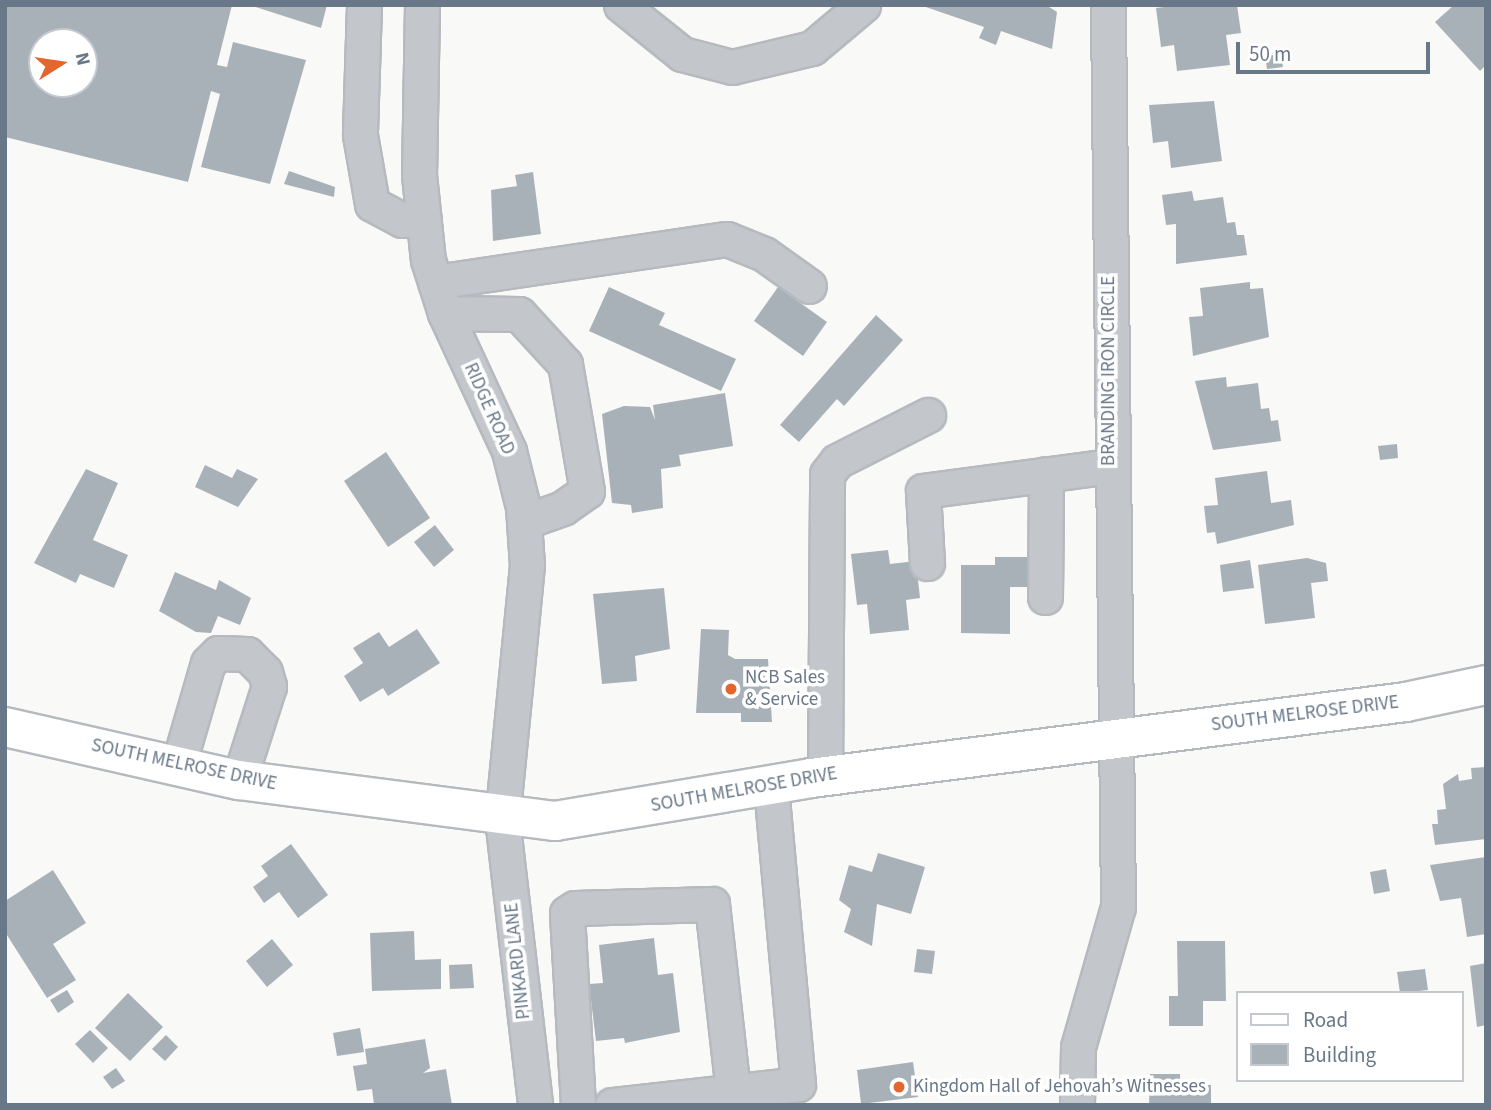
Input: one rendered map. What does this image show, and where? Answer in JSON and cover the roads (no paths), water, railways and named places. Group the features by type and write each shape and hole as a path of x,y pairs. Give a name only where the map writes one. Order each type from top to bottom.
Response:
{"main road":[{"name":"SOUTH MELROSE DRIVE","path":"5,727 239,779 502,818 567,820 825,776 1114,736 1406,702 1486,685"}],"street":[{"path":"364,5 360,135 372,204 402,220 424,220"},
{"name":"RIDGE ROAD","path":"422,5 424,220 440,297 509,451 524,522 527,565 502,818"},
{"path":"621,5 682,54 732,67 812,48 863,5"},
{"name":"BRANDING IRON CIRCLE","path":"1077,1105 1078,1047 1118,907 1110,466 1108,5"},
{"path":"440,297 727,239 764,254 809,286"},
{"path":"440,297 519,314 565,364 587,491 563,508 524,522"},
{"path":"825,776 827,474 837,461 928,415"},
{"path":"927,564 923,491 1110,466"},
{"path":"1045,597 1046,474"},
{"path":"178,766 208,663 218,653 239,652 258,663 269,686 239,779"},
{"path":"612,1105 794,1086 800,1079 771,785"},
{"name":"PINKARD LANE","path":"502,818 535,1105"},
{"path":"578,1105 567,913 575,908 712,904 733,1092"}],"place":[{"name":"NCB Sales & Service","path":"731,689"},
{"name":"Kingdom Hall of Jehovah’s Witnesses","path":"899,1087"}]}
